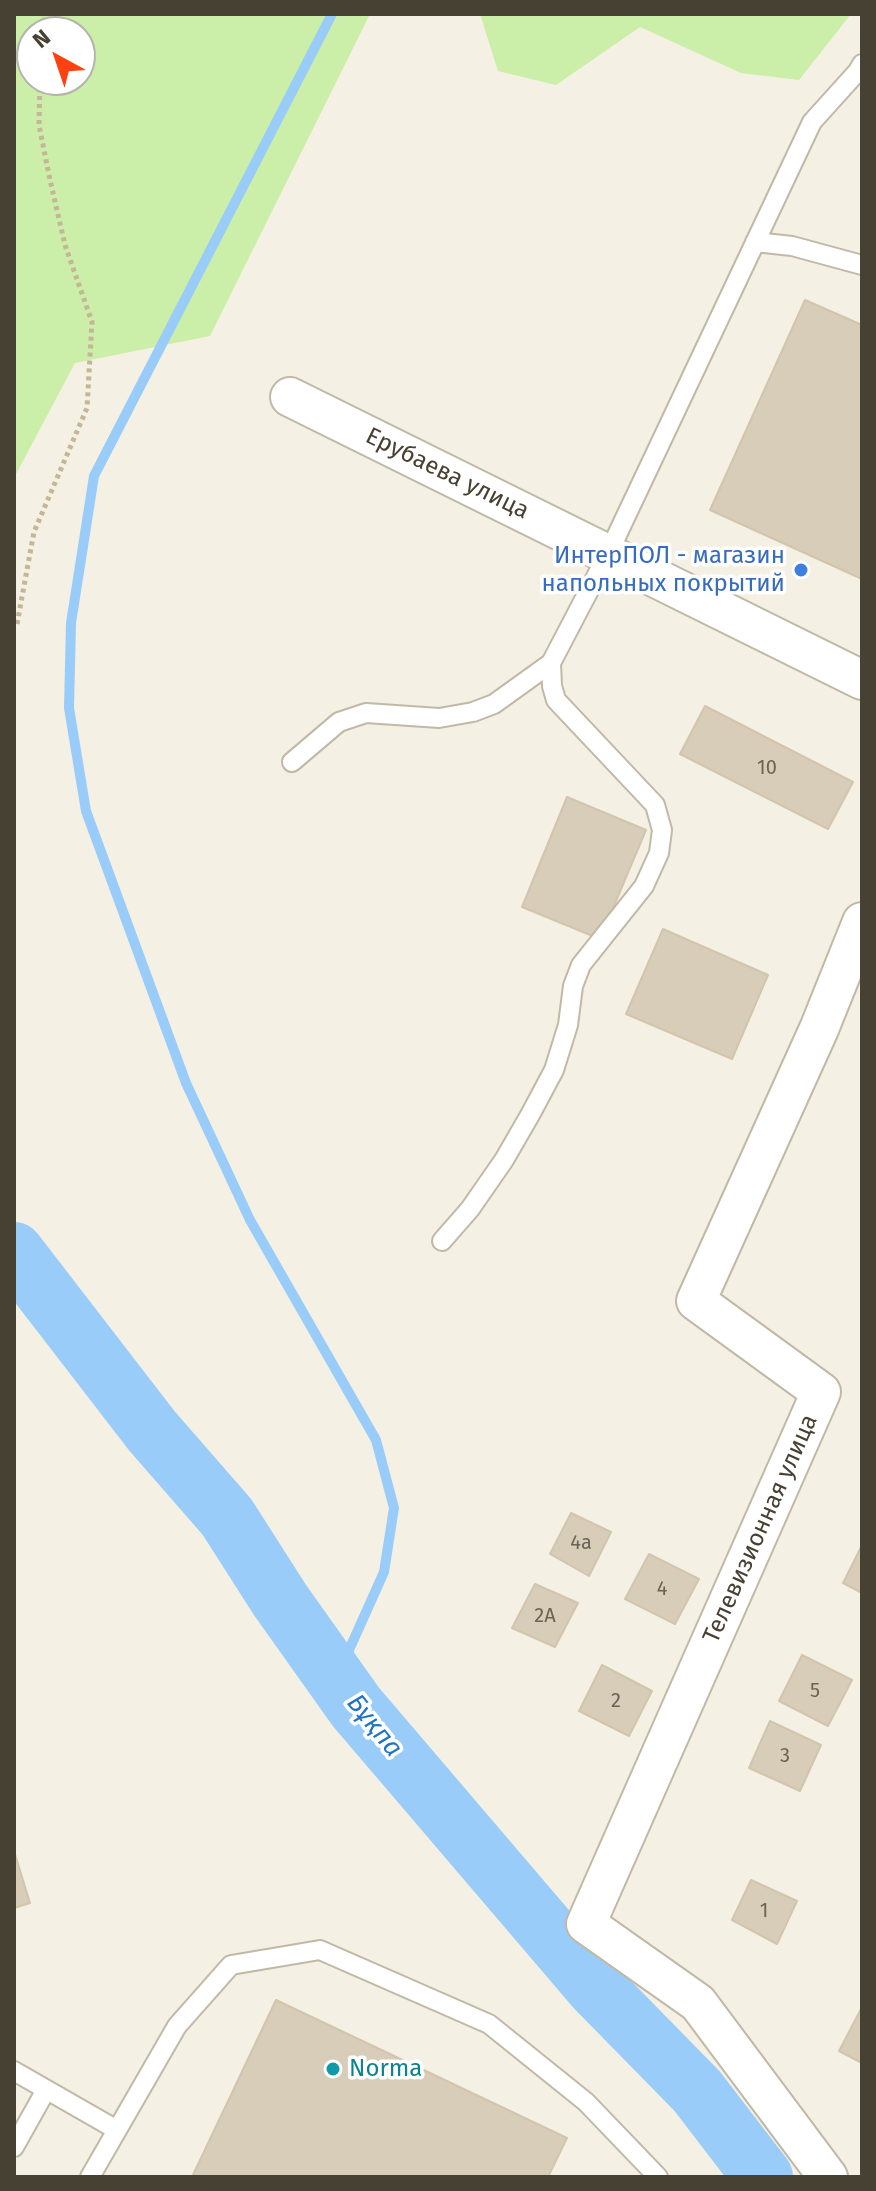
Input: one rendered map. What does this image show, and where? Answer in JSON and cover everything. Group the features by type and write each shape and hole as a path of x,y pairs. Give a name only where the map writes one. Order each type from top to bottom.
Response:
{"street":[{"name":"Ерубаева улица","path":"290,397 862,680"},
{"name":"Телевизионная улица","path":"828,2177 698,2003 586,1924 821,1392 696,1301 819,1029 862,922"}],"lane":[{"path":"292,762 339,722 366,713 439,718 473,712 494,704 551,663 608,554 812,122 862,64"},
{"path":"755,242 792,246 862,265"},
{"path":"442,1241 478,1197 530,1115 554,1070 568,1025 573,986 581,965 635,899 659,853 662,830 655,805 556,700 551,663"},
{"path":"90,2177 177,2026 231,1965 320,1950 489,2024 586,2102 658,2177"},
{"path":"14,2071 117,2130"},
{"path":"14,2147 46,2090"}],"path":[{"path":"17,624 34,532 87,408 92,322 65,245 39,125 40,96"}],"green space":[{"path":"14,14 370,14 210,336 75,363 14,478"},
{"path":"480,14 851,14 799,80 741,73 640,27 556,85 498,71"}],"building":[{"path":"805,300 862,325 862,579 710,510"},
{"path":"705,706 853,782 828,829 680,754"},
{"path":"567,797 646,830 600,939 522,907"},
{"path":"663,929 768,975 732,1059 626,1014"},
{"path":"571,1513 611,1532 589,1576 550,1554"},
{"path":"862,1545 862,1593 843,1583"},
{"path":"649,1554 699,1579 675,1624 625,1599"},
{"path":"535,1584 578,1603 555,1647 512,1628"},
{"path":"802,1655 852,1680 828,1726 779,1701"},
{"path":"602,1665 652,1691 629,1736 579,1711"},
{"path":"770,1721 821,1745 800,1791 749,1768"},
{"path":"14,1851 30,1903 14,1908"},
{"path":"751,1880 797,1901 777,1944 732,1920"},
{"name":"Norma","path":"276,2000 567,2138 548,2177 192,2177"},
{"path":"862,2007 862,2063 839,2051"}],"waterway":[{"path":"332,14 94,476 71,623 69,708 86,811 186,1083 250,1220 376,1440 394,1508 384,1572 336,1679"},
{"name":"Бұқпа","path":"14,1252 152,1431 227,1517 280,1600 356,1707 596,1988 697,2091 763,2177"}],"place":[{"name":"ИнтерПОЛ - магазин напольных покрытий","path":"801,570"},
{"name":"Norma","path":"333,2069"}]}
